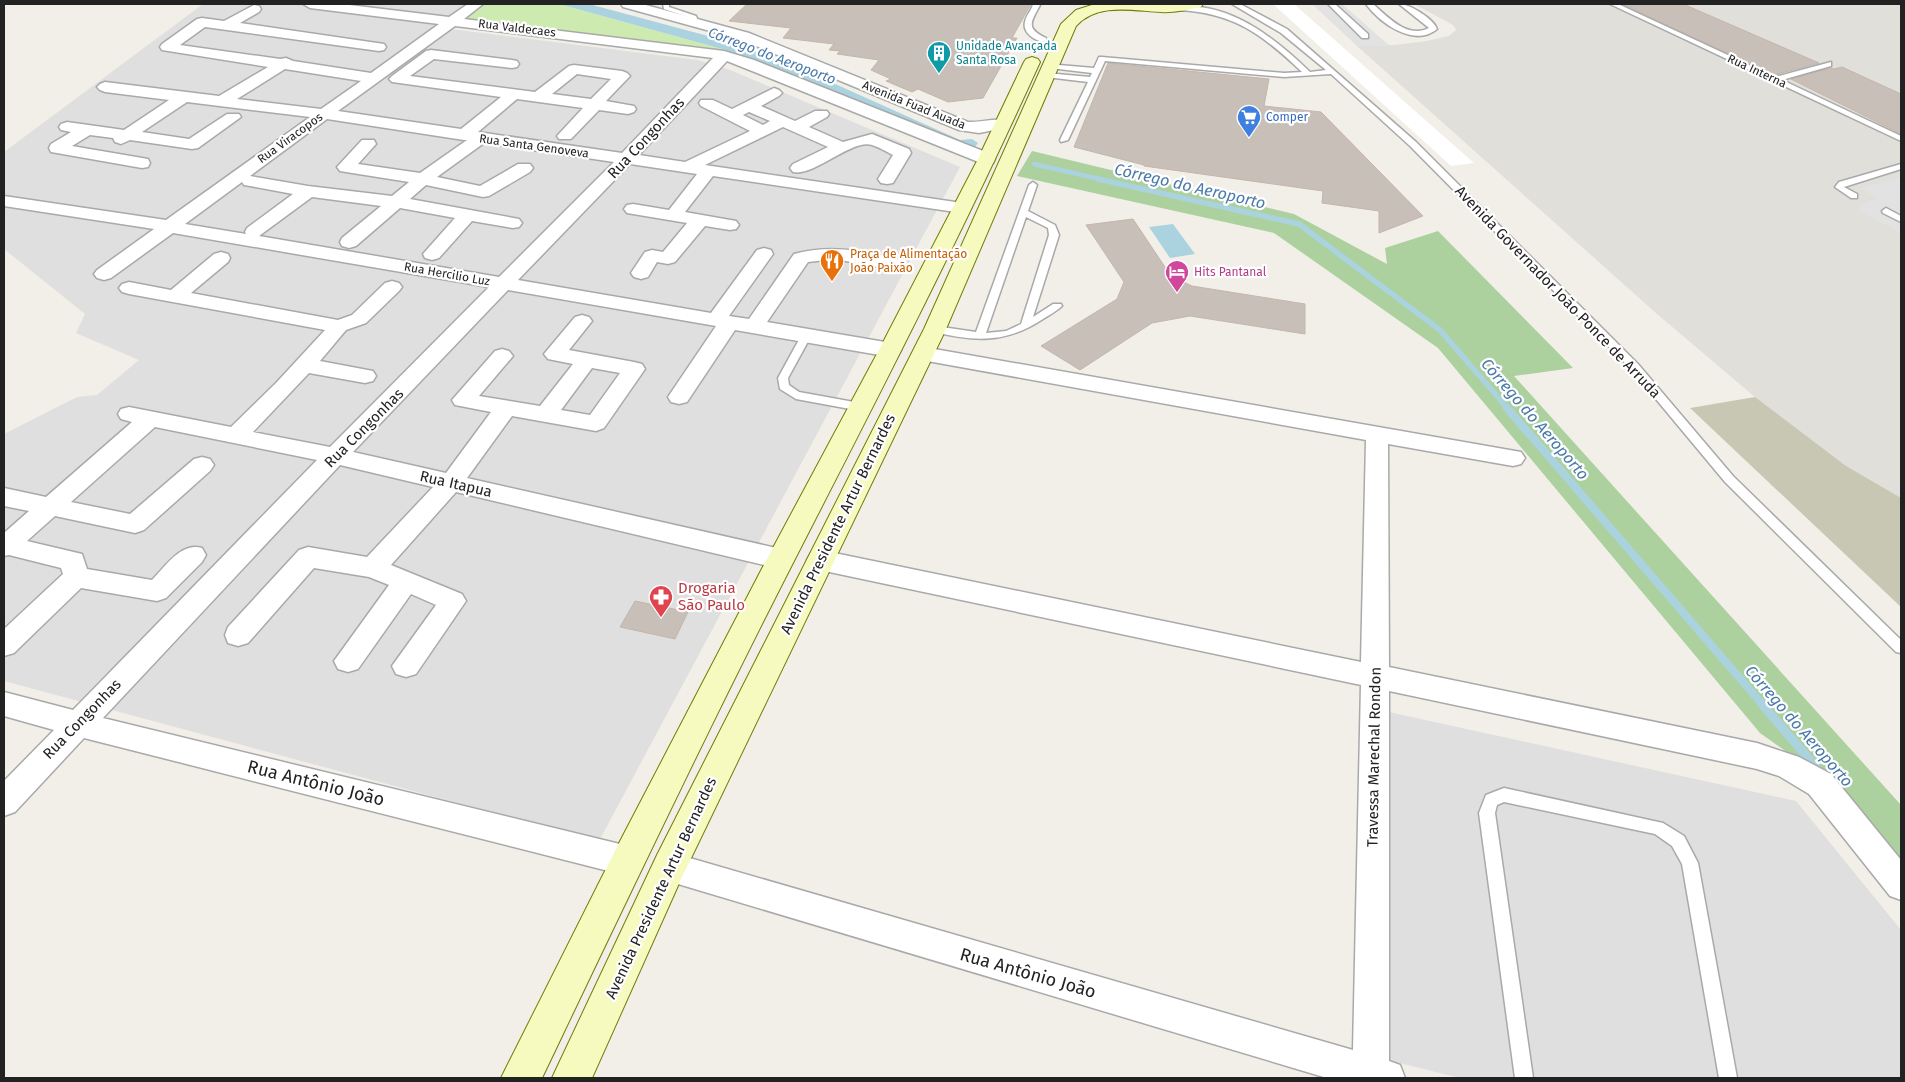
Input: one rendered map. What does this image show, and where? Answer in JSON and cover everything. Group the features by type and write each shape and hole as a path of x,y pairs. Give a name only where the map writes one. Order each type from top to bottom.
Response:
{"main road":[{"name":"Avenida Presidente Artur Bernardes","path":"572,1078 669,867 935,329 1046,60 1055,18 1068,4"},
{"name":"Avenida Presidente Artur Bernardes","path":"521,1078 628,861 781,560 891,350 1003,124 1076,16 1096,8 1126,4"},
{"path":"1126,4 1171,8 1196,4"}],"street":[{"name":"Rua Valdecaes","path":"310,4 724,54"},
{"name":"Rua Viracopos","path":"104,274 167,226 476,4"},
{"name":"Avenida Fuad Auada","path":"628,4 753,40 959,125 979,128 1003,124"},
{"path":"227,26 254,9"},
{"path":"339,74 379,47 202,22 166,48 339,74 374,78"},
{"path":"339,42 356,31"},
{"path":"222,101 323,40"},
{"path":"470,59 490,45"},
{"path":"512,64 431,54 397,79 628,109"},
{"name":"Avenida Fuad Auada","path":"724,54 749,62 986,159"},
{"name":"Rua Congonhas","path":"4,802 502,284 626,159 724,54"},
{"path":"460,87 493,62"},
{"path":"539,98 574,69 622,76 565,136"},
{"name":"Rua Santa Genoveva","path":"105,87 324,114 962,208"},
{"path":"730,116 774,93"},
{"path":"349,242 423,180 472,136 514,94"},
{"path":"95,156 185,96"},
{"path":"707,103 763,132"},
{"path":"749,106 841,147"},
{"path":"686,168 763,132 821,114"},
{"path":"66,127 192,144 233,117"},
{"path":"87,130 57,148 142,163"},
{"path":"799,168 841,147 872,139 903,154 887,179"},
{"path":"368,144 346,167 483,192 524,168"},
{"path":"674,215 708,172"},
{"path":"250,181 308,191 395,202 513,224"},
{"path":"254,232 308,191"},
{"name":"Rua Hercilio Luz","path":"4,201 167,226 891,350"},
{"path":"633,209 730,225"},
{"path":"432,254 468,215"},
{"path":"641,273 652,256 668,258 701,219"},
{"path":"754,327 801,258 814,253 826,253 894,264"},
{"path":"679,397 764,254"},
{"path":"177,295 221,258"},
{"path":"129,288 177,295 338,326 359,319 392,287"},
{"path":"502,356 463,400 596,423 634,369 555,354 582,320"},
{"path":"235,436 284,388 338,326"},
{"path":"922,354 1513,458"},
{"path":"546,414 587,360"},
{"path":"304,365 364,376"},
{"path":"373,568 451,483 506,408"},
{"name":"Rua Itapua","path":"50,508 140,416 336,456 781,560"},
{"name":"Travessa Marechal Rondon","path":"1376,1077 1375,676 1377,435"},
{"path":"4,497 135,524 202,465"},
{"path":"5,546 50,508"},
{"path":"5,546 73,561 76,577"},
{"path":"76,577 157,591 193,555"},
{"path":"238,635 308,557 373,568 453,601 406,666"},
{"path":"820,560 1757,756 1788,766 1820,784 1901,885"},
{"path":"4,645 76,577"},
{"path":"348,662 406,582"},
{"name":"Rua Antônio João","path":"4,704 77,724 628,861"},
{"name":"Rua Antônio João","path":"669,867 1376,1077"}],"lane":[{"path":"1036,4 1028,22 1028,28 1046,60 1092,80"},
{"name":"Avenida Governador João Ponce de Arruda","path":"1235,4 1284,32 1333,72 1413,144 1634,366 1729,478 1901,648"},
{"path":"1331,4 1365,36"},
{"path":"1369,4 1408,34 1425,34 1433,30 1432,25 1402,4"},
{"name":"Rua Interna","path":"1613,4 1901,139"},
{"path":"666,5 666,8 693,16 696,19 696,23"},
{"path":"1171,8 1204,10 1235,18 1264,34 1308,74"},
{"path":"1064,140 1102,59 1284,75 1333,72"},
{"path":"1046,60 1097,71"},
{"path":"1774,80 1828,64"},
{"path":"1854,196 1839,187 1842,184 1901,166"},
{"path":"980,335 1033,185"},
{"path":"1886,211 1901,219"},
{"path":"1024,212 1052,227 1054,234 1026,324"},
{"path":"935,329 980,335 1001,335 1017,330 1057,306"},
{"path":"806,336 783,378 784,387 796,395 861,407"},
{"path":"1524,1078 1487,813 1491,800 1504,795 1658,828 1678,841 1690,863 1728,1078"}],"shaded area":[{"path":"203,4 487,4 451,29 698,60 730,70 960,167 599,841 4,681 4,434 77,397 97,395 139,360 76,333 85,314 4,249 4,152"},
{"path":"1312,4 1342,4 1390,46 1357,46"},
{"path":"1414,4 1901,4 1901,505 1841,470 1657,314 1357,46 1394,45 1427,41 1449,36 1456,30 1453,25"},
{"path":"1901,177 1901,233 1858,210 1860,205 1878,198 1861,188"},
{"path":"1755,397 1846,466 1901,498 1901,607 1690,408"},
{"path":"1384,711 1796,801 1901,930 1901,1078 1460,1078 1379,1058"}],"green space":[{"path":"483,4 559,4 722,49 972,151 735,56 461,19"},
{"path":"1032,151 1294,214 1387,264 1385,248 1438,231 1573,368 1514,376 1901,805 1901,876 1816,773 1760,733 1438,348 1274,233 1017,176"}],"water":[{"path":"559,4 589,4 734,43 824,79 960,140 972,139 978,143 972,151 722,49"},
{"path":"1173,224 1195,254 1170,258 1149,227"}],"pier":[{"path":"1273,4 1294,4 1474,163 1451,166"}],"building":[{"path":"747,4 1031,4 1012,38 1017,38 983,98 948,102 918,89 912,92 886,81 891,79 871,70 879,60 837,54 840,51 829,50 834,44 783,38 791,28 729,21"},
{"path":"1622,4 1683,4 1819,63 1774,75"},
{"name":"Comper","path":"1108,63 1269,79 1264,106 1321,112 1423,216 1379,233 1379,211 1322,203 1323,191 1144,166 1074,147"},
{"path":"1842,67 1901,94 1901,134 1791,79 1831,68"},
{"name":"Hits Pantanal","path":"1133,219 1171,276 1192,286 1305,304 1305,334 1190,316 1152,323 1080,370 1041,346 1117,299 1124,282 1086,225"},
{"name":"Drogaria São Paulo","path":"635,601 688,612 675,639 620,627"}],"waterway":[{"name":"Córrego do Aeroporto","path":"1034,164 1104,180"},
{"name":"Córrego do Aeroporto","path":"1098,179 1299,224 1440,330 1509,410"},
{"name":"Córrego do Aeroporto","path":"1507,408 1762,704"},
{"name":"Córrego do Aeroporto","path":"1761,703 1821,773"}],"place":[{"name":"Unidade Avançada Santa Rosa","path":"939,74"},
{"name":"Comper","path":"1249,138"},
{"name":"Praça de Alimentação João Paixão","path":"832,282"},
{"name":"Hits Pantanal","path":"1177,293"},
{"name":"Drogaria São Paulo","path":"661,618"}]}
